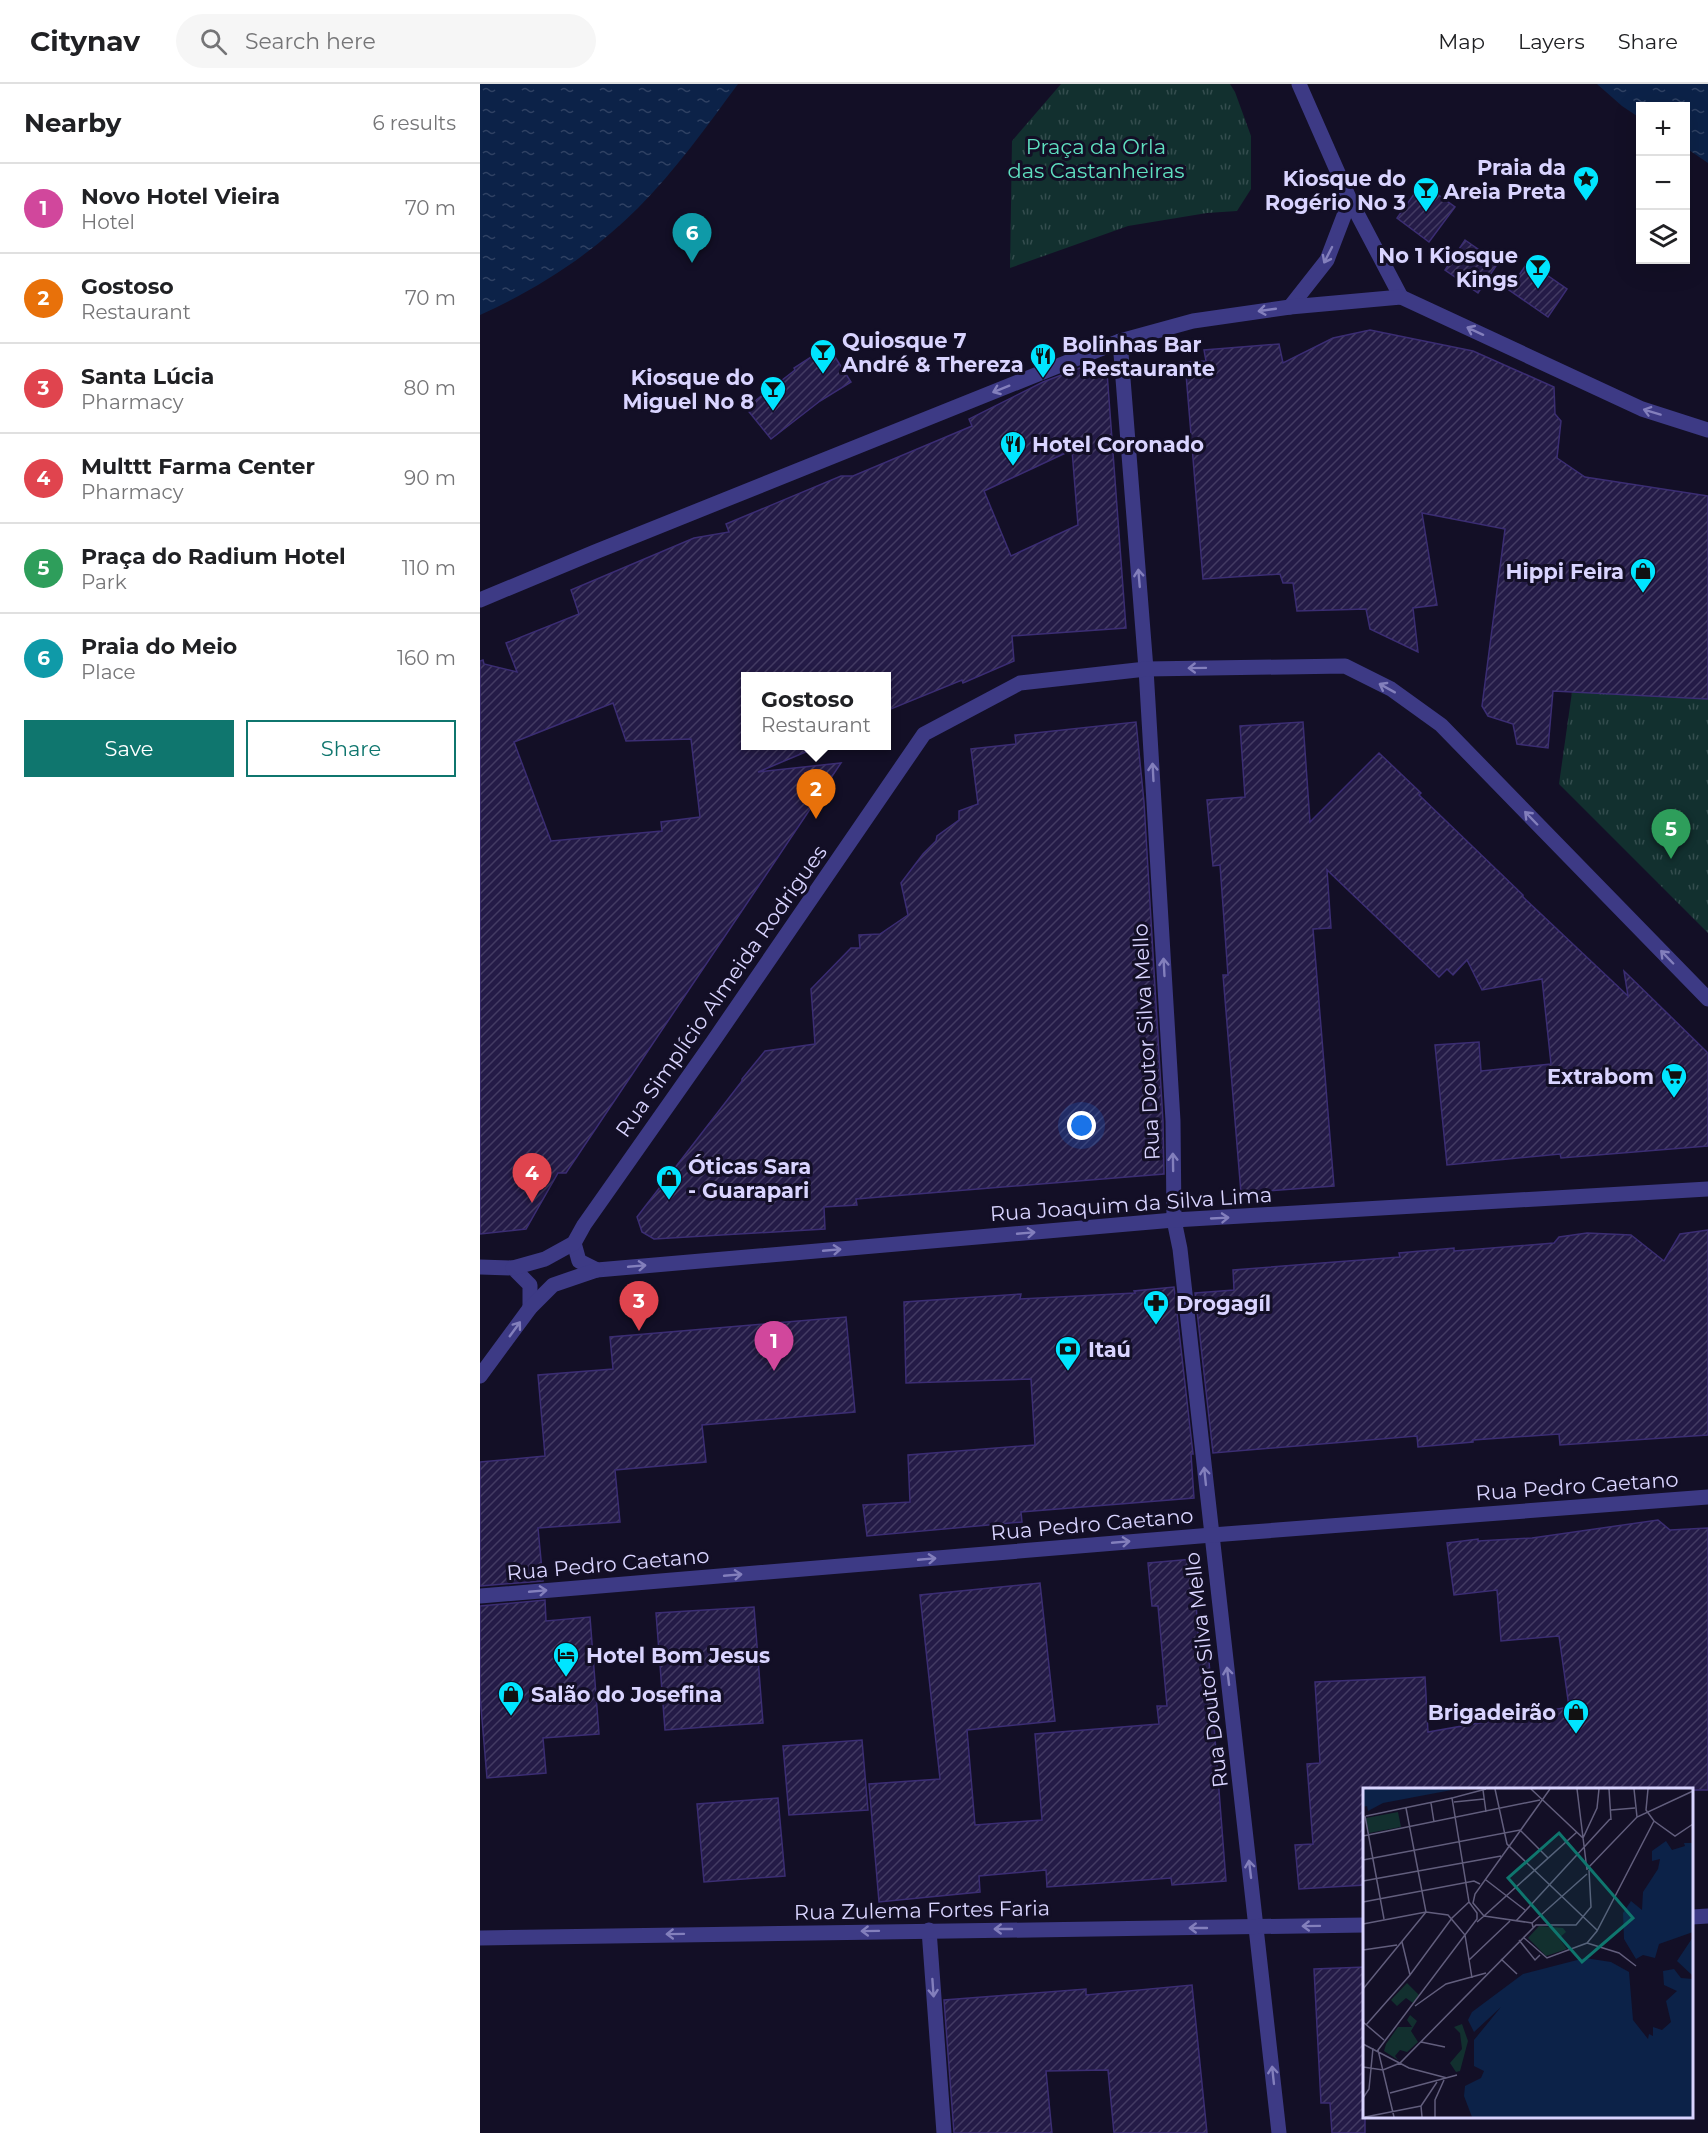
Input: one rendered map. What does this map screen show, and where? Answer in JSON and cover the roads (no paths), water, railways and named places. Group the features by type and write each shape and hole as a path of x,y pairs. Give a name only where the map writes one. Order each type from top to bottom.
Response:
{"street":[{"path":"1299,84 1350,200 1401,297"},
{"path":"1290,307 1327,260 1350,200"},
{"path":"480,600 1120,341 1193,321 1290,307 1401,297 1642,409 1708,430"},
{"name":"Rua Doutor Silva Mello","path":"1120,341 1146,669 1173,1121 1174,1220 1180,1249 1279,2133"},
{"name":"Rua Simplício Almeida Rodrigues","path":"574,1243 584,1225 924,734 1020,683 1146,669 1345,666 1391,689 1441,725 1708,999"},
{"name":"Rua Joaquim da Silva Lima","path":"480,1376 530,1308 553,1285 597,1270 1174,1220 1708,1189"},
{"path":"480,1267 513,1268 545,1259 574,1243 579,1261 597,1270"},
{"path":"513,1268 530,1285 530,1308"},
{"name":"Rua Pedro Caetano","path":"480,1596 1212,1535 1708,1497"},
{"path":"1693,1917 1708,1916"},
{"name":"Rua Zulema Fortes Faria","path":"480,1938 1363,1925"},
{"path":"929,1930 944,2133"}],"water":[{"path":"480,84 738,84 678,164 652,194 621,224 584,255 544,282 480,315"},
{"path":"1597,84 1708,84 1708,163 1690,151 1690,102 1636,102 1636,115"}],"place":[{"name":"Praia da Areia Preta","path":"1586,202"},
{"name":"Kiosque do Rogério No 3","path":"1426,213"},
{"name":"Praia do Meio","path":"692,263"},
{"name":"No 1 Kiosque Kings","path":"1538,290"},
{"name":"Quiosque 7 André & Thereza","path":"823,375"},
{"name":"Bolinhas Bar e Restaurante","path":"1043,379"},
{"name":"Kiosque do Miguel No 8","path":"773,412"},
{"name":"Hotel Coronado","path":"1013,467"},
{"name":"Hippi Feira","path":"1643,594"},
{"name":"Gostoso","path":"816,819"},
{"name":"Praça do Radium Hotel","path":"1671,859"},
{"name":"Extrabom","path":"1674,1099"},
{"name":"Óticas Sara - Guarapari","path":"669,1201"},
{"name":"Multtt Farma Center","path":"532,1203"},
{"name":"Drogagíl","path":"1156,1326"},
{"name":"Santa Lúcia","path":"639,1331"},
{"name":"Novo Hotel Vieira","path":"774,1371"},
{"name":"Itaú","path":"1068,1372"},
{"name":"Hotel Bom Jesus","path":"566,1678"},
{"name":"Salão do Josefina","path":"511,1717"},
{"name":"Brigadeirão","path":"1576,1735"}],"park label":[{"name":"Praça da Orla das Castanheiras","path":"1096,158"}]}
